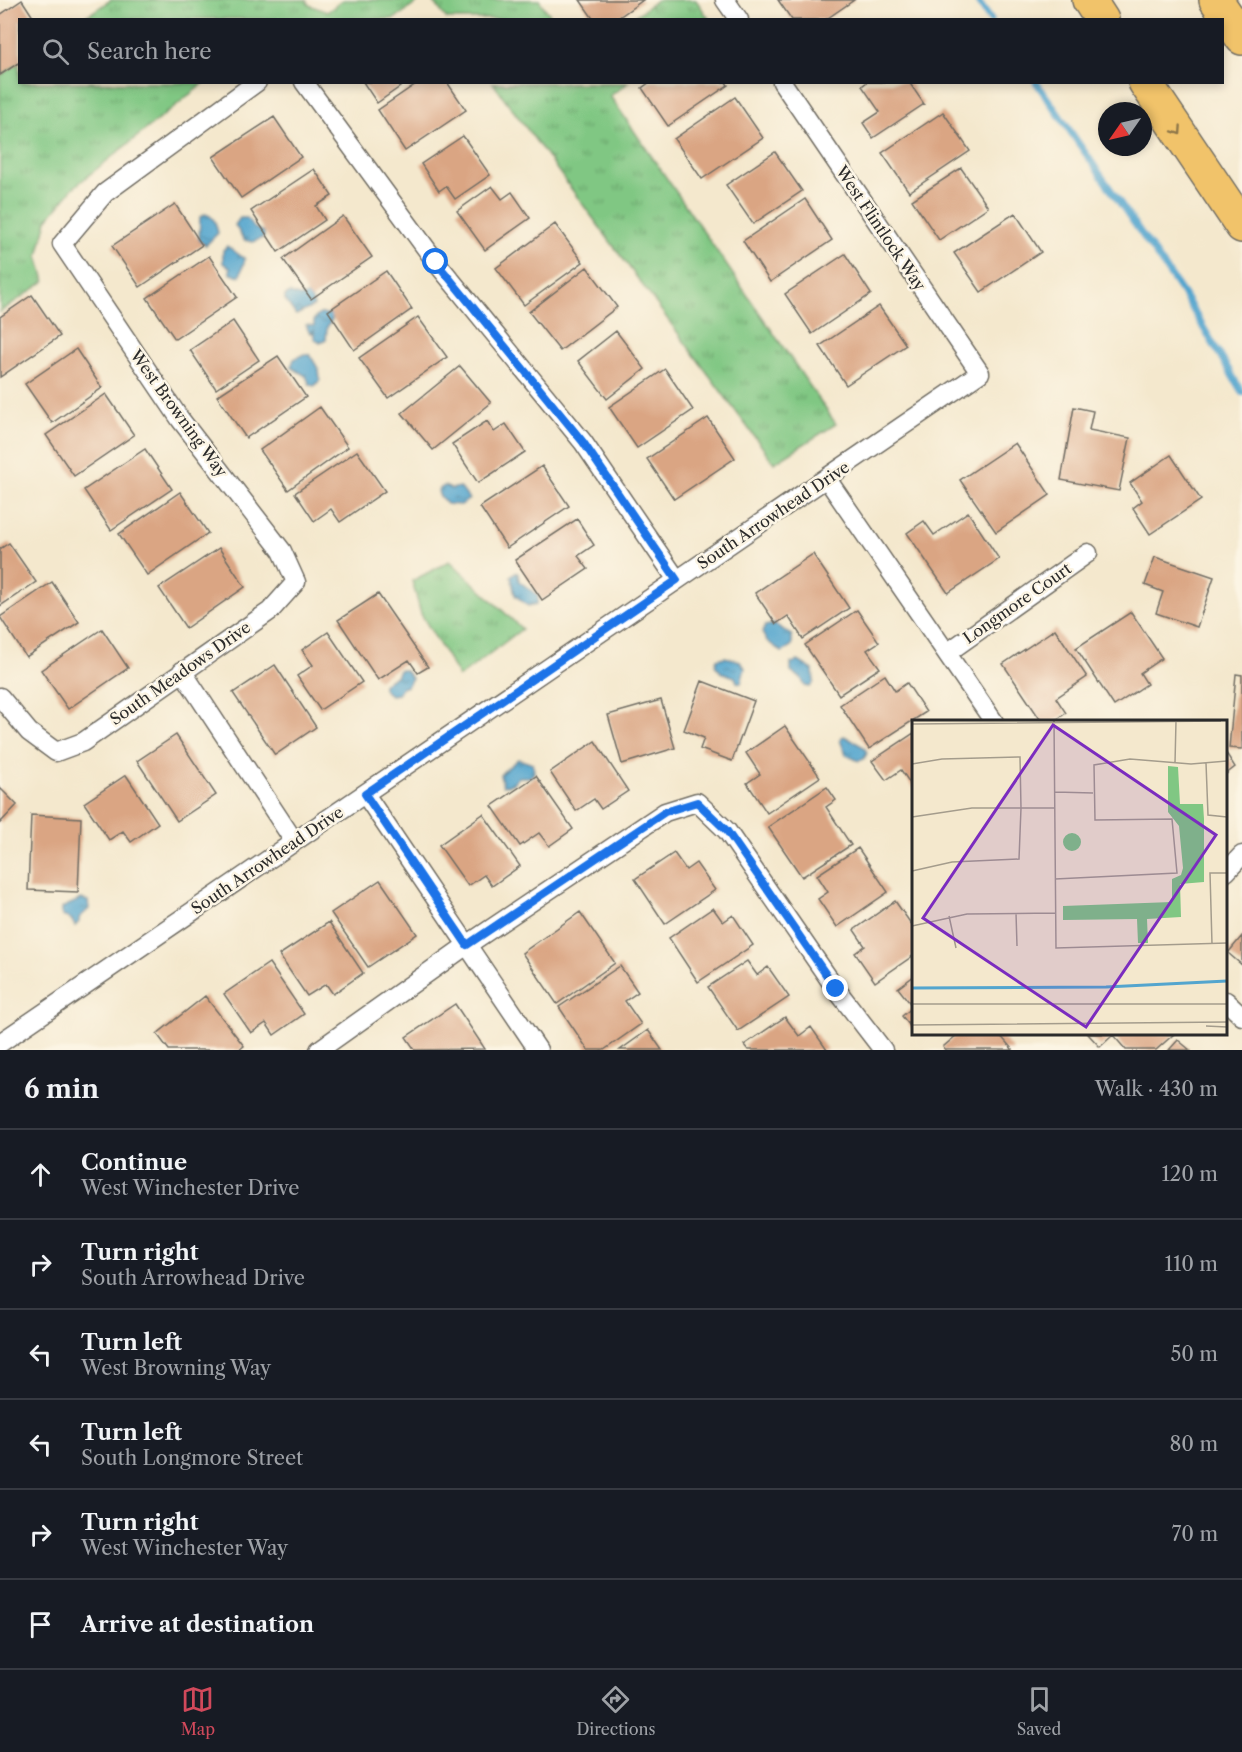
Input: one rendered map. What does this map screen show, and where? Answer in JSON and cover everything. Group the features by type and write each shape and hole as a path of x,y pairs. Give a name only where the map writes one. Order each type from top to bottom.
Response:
{"highway":[{"path":"1089,0 1101,18"},
{"path":"1216,0 1242,38"},
{"path":"1146,84 1242,226"}],"street":[{"path":"725,0 738,18"},
{"name":"West Browning Way","path":"254,84 105,193 62,244 180,419 282,551 296,582"},
{"path":"305,84 436,262 583,442 677,580"},
{"name":"West Flintlock Way","path":"783,84 980,373"},
{"name":"South Arrowhead Drive","path":"0,1043 980,373"},
{"path":"827,478 993,720"},
{"name":"Longmore Court","path":"947,653 1088,553"},
{"name":"South Meadows Drive","path":"0,697 29,732 56,752 83,742 270,611 296,582"},
{"path":"182,671 294,841"},
{"path":"365,794 538,1050"},
{"path":"319,1050 467,945 665,812 697,802 727,831 836,989 883,1050"},
{"path":"1227,871 1242,855"},
{"path":"1227,1002 1242,1016"}],"green space":[{"path":"111,0 306,0 309,5 327,12 343,0 421,0 395,18 84,18"},
{"path":"432,0 539,0 552,18 446,18"},
{"path":"657,0 696,0 708,18 632,18"},
{"path":"18,64 18,84 203,84 73,188 47,220 38,256 45,281 0,312 0,76"},
{"path":"494,84 627,84 610,96 836,424 774,463"},
{"path":"450,561 522,629 459,677 421,614 412,581"}],"water":[{"path":"205,214 213,219 218,233 206,245 199,241 200,217"},
{"path":"240,218 247,218 254,228 264,232 264,237 253,242 244,240 235,225"},
{"path":"227,246 245,259 240,276 230,274 230,268 223,263 223,250"},
{"path":"290,293 302,297 309,294 314,306 296,315 285,300 285,296"},
{"path":"320,314 331,314 333,318 327,327 326,340 320,343 314,338 314,330 312,333 309,332 306,325 314,326 314,319"},
{"path":"304,354 310,355 319,370 320,380 315,386 310,385 306,376 291,367 294,359"},
{"path":"444,486 451,489 460,487 469,499 461,505 447,504 439,495 438,490"},
{"path":"515,572 518,573 519,581 538,596 537,604 528,606 515,595 511,576"},
{"path":"774,624 792,635 792,645 782,652 767,641 762,633 765,626"},
{"path":"725,657 740,661 745,668 741,683 737,682 735,677 721,672 715,665 717,659"},
{"path":"798,661 813,670 814,682 810,687 805,686 801,678 791,672 791,663"},
{"path":"399,670 405,670 412,678 398,694 390,695 383,689 383,684 396,676"},
{"path":"844,736 864,747 867,753 864,759 859,761 846,755 840,740"},
{"path":"518,759 533,764 534,773 530,777 519,777 512,784 503,786 500,775"},
{"path":"81,899 88,901 89,909 79,918 75,926 71,919 62,916 62,908"}],"building":[{"path":"22,0 34,18 18,18 18,63 0,75 0,15"},
{"path":"580,0 643,0 618,18 593,18"},
{"path":"778,0 854,0 828,18 791,18"},
{"path":"364,84 404,84 377,103"},
{"path":"416,84 448,84 466,110 405,151 378,110"},
{"path":"647,84 728,85 668,126 642,88"},
{"path":"864,84 910,84 924,104 873,138 863,123 880,112 862,86"},
{"path":"735,97 763,138 702,179 674,139"},
{"path":"943,112 970,151 909,192 882,153"},
{"path":"274,117 301,157 241,198 213,157"},
{"path":"463,136 490,175 455,199 446,186 439,191 421,164"},
{"path":"775,152 802,191 753,224 726,185"},
{"path":"961,168 988,207 939,240 912,200"},
{"path":"314,169 332,196 316,206 325,220 278,252 251,211"},
{"path":"492,186 502,199 512,192 530,218 485,250 457,211"},
{"path":"805,199 832,240 770,282 743,241"},
{"path":"175,204 202,245 140,287 112,246"},
{"path":"1015,213 1041,252 981,292 954,253"},
{"path":"343,216 372,257 311,299 283,259"},
{"path":"555,224 583,262 524,305 496,268"},
{"path":"845,254 871,294 812,334 785,294"},
{"path":"209,256 237,297 175,339 147,298"},
{"path":"587,267 617,307 560,351 529,312"},
{"path":"386,271 412,309 354,350 328,311"},
{"path":"32,295 60,336 0,377 0,317"},
{"path":"879,306 906,345 846,385 820,346"},
{"path":"418,317 447,357 388,398 359,358"},
{"path":"233,321 259,360 216,389 190,350"},
{"path":"616,331 645,369 607,399 578,361"},
{"path":"76,349 102,388 52,423 25,384"},
{"path":"278,356 306,397 246,438 217,396"},
{"path":"460,366 491,403 433,450 402,413"},
{"path":"665,369 693,410 637,448 609,407"},
{"path":"106,394 134,435 74,476 46,435"},
{"path":"320,407 348,447 288,490 260,450"},
{"path":"1074,407 1093,411 1089,430 1130,438 1119,491 1061,480"},
{"path":"708,418 735,458 674,499 647,459"},
{"path":"487,421 494,432 506,424 525,452 478,483 452,444"},
{"path":"1015,443 1050,495 996,532 960,480"},
{"path":"145,449 172,489 111,530 84,490"},
{"path":"357,451 385,491 340,522 331,509 314,521 295,493"},
{"path":"1171,455 1201,500 1150,534 1133,508 1142,501 1130,483"},
{"path":"542,466 569,506 507,548 480,507"},
{"path":"180,492 208,533 147,575 119,534"},
{"path":"968,512 999,559 948,593 907,533 924,521 934,535"},
{"path":"577,519 594,545 578,556 588,569 542,600 515,560"},
{"path":"9,543 36,582 0,606 0,549"},
{"path":"219,548 245,587 186,628 159,588"},
{"path":"813,554 849,608 803,639 788,616 776,624 755,593"},
{"path":"1155,557 1214,577 1197,627 1156,613 1163,592 1145,585"},
{"path":"52,582 79,622 26,657 0,617"},
{"path":"378,594 428,667 418,673 409,660 378,680 338,620"},
{"path":"857,610 879,642 867,650 880,668 839,695 805,645"},
{"path":"1131,612 1162,658 1140,673 1147,684 1114,706 1076,648"},
{"path":"102,629 128,668 68,709 41,670"},
{"path":"1055,629 1087,677 1056,698 1066,713 1056,720 1041,720 1003,664"},
{"path":"328,632 362,682 320,710 297,676 313,665 302,650"},
{"path":"275,665 316,727 275,755 233,693"},
{"path":"1236,674 1242,675 1242,749 1229,748"},
{"path":"885,675 895,691 907,683 926,712 869,749 840,705"},
{"path":"702,681 754,701 732,761 700,749 704,738 684,730"},
{"path":"661,700 675,748 622,764 608,715"},
{"path":"785,726 820,777 767,813 747,783 760,774 746,753"},
{"path":"912,734 912,786 901,770 886,780 872,761"},
{"path":"176,735 216,795 177,821 137,761"},
{"path":"595,741 628,791 601,809 594,799 576,811 550,772"},
{"path":"1227,755 1235,767 1227,773"},
{"path":"126,775 158,823 131,842 123,831 109,840 84,803"},
{"path":"536,776 573,829 549,846 539,833 520,846 492,806"},
{"path":"827,787 836,800 826,807 851,845 802,877 768,827"},
{"path":"0,788 17,805 0,823"},
{"path":"483,814 520,866 492,886 484,875 468,886 439,845"},
{"path":"31,815 81,818 78,892 28,890"},
{"path":"858,848 888,892 837,927 818,899 828,892 817,875"},
{"path":"674,853 686,870 696,863 715,890 665,924 635,879"},
{"path":"380,880 417,934 368,967 331,913"},
{"path":"895,901 912,925 912,956 875,982 855,953 865,946 854,930"},
{"path":"713,908 723,922 733,915 753,945 698,982 669,938"},
{"path":"580,912 615,963 557,1004 522,953"},
{"path":"329,922 363,973 333,994 326,984 307,996 279,955"},
{"path":"1242,936 1242,965 1228,953"},
{"path":"747,961 757,975 768,967 789,997 738,1031 708,987"},
{"path":"269,963 304,1014 274,1035 266,1023 251,1033 224,994"},
{"path":"620,966 638,992 625,1001 641,1024 604,1050 588,1050 559,1007"},
{"path":"912,978 912,1006 898,988"},
{"path":"205,996 244,1046 239,1050 169,1050 157,1034"},
{"path":"455,1004 485,1049 415,1050 406,1037"},
{"path":"912,1008 912,1028 902,1016"},
{"path":"785,1017 799,1036 811,1027 827,1050 748,1050 744,1045"},
{"path":"648,1030 662,1050 620,1050"},
{"path":"957,1035 1000,1035 1013,1050 945,1050 943,1047"},
{"path":"1089,1035 1113,1035 1100,1047"},
{"path":"1113,1035 1173,1035 1156,1050 1126,1050"},
{"path":"1178,1040 1190,1050 1169,1050"}],"waterway":[{"path":"977,0 990,18"},
{"path":"1037,84 1184,295 1242,392"}],"route":[{"path":"436,262 583,442 677,580 365,794 467,945 665,812 697,802 727,831 836,989"}]}
